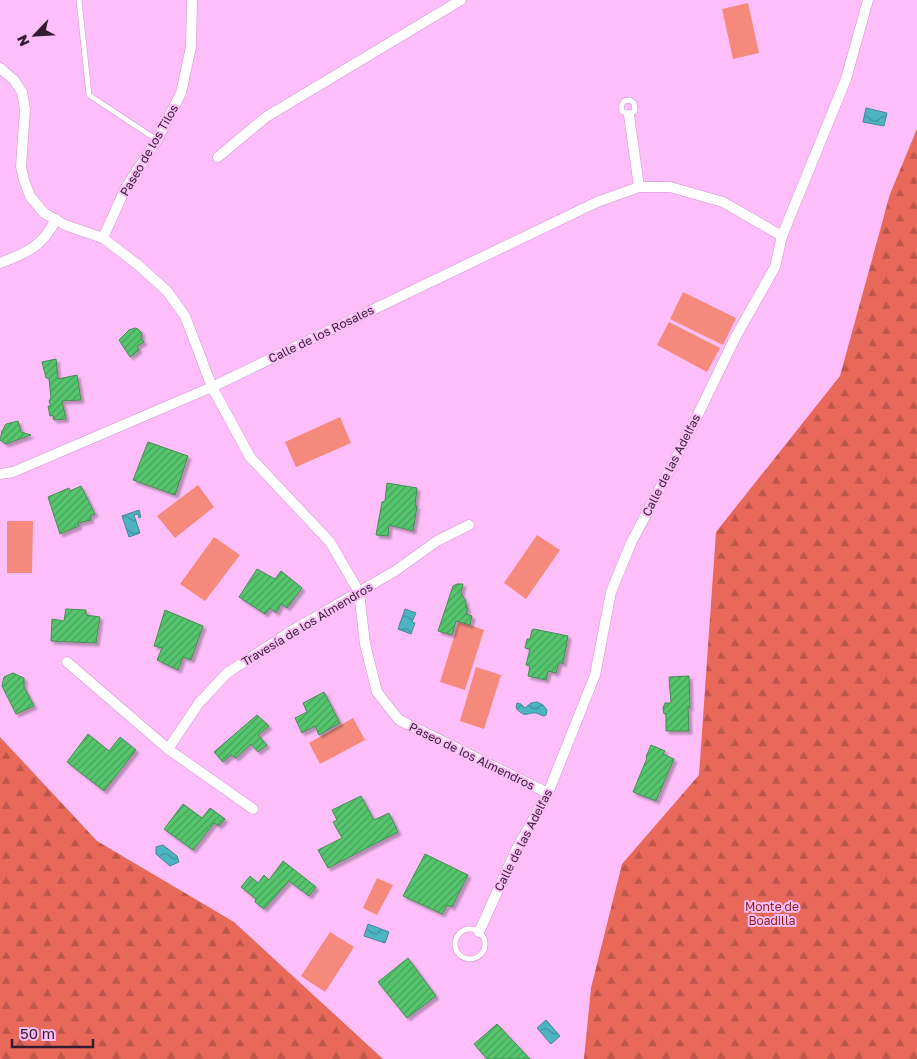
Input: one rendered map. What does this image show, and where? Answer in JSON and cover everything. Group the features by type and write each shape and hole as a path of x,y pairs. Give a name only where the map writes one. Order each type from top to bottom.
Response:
{"street":[{"name":"Paseo de los Tilos","path":"103,238 126,189 157,140 182,93 191,47 192,0"},
{"path":"218,157 266,117 461,0"},
{"name":"Calle de las Adelfas","path":"479,932 516,850 548,792 595,675 612,592 631,543 690,431 735,338 775,267 782,236 846,79 868,0"},
{"name":"Paseo de los Almendros","path":"0,68 14,80 22,92 25,109 21,167 30,196 44,212 65,225 103,238 138,265 170,295 185,316 212,387 250,457 330,542 359,592 365,644 377,692 399,720 548,792"},
{"path":"629,115 639,187"},
{"name":"Calle de los Rosales","path":"0,474 13,472 212,387 598,202 639,187 670,187 723,202 782,236"},
{"path":"0,262 34,248 50,231 56,218"},
{"name":"Travesía de los Almendros","path":"168,748 199,703 227,673 293,630 394,571 437,541 468,525"},
{"path":"67,662 168,748 253,809"}],"lane":[{"path":"79,0 89,95 157,140"},
{"path":"468,929 479,932 483,936 485,943 481,954 477,958 469,960 462,957 456,948 455,941 458,936 462,931 468,929"}],"shaded area":[{"path":"748,3 759,53 733,59 722,9"},
{"path":"683,292 736,318 723,345 670,319"},
{"path":"669,322 720,348 707,372 657,345"},
{"path":"340,417 351,443 296,467 285,442"},
{"path":"198,485 214,507 175,538 157,516"},
{"path":"7,521 33,521 32,573 7,573"},
{"path":"537,535 560,550 526,599 504,583"},
{"path":"214,537 240,555 205,601 180,584"},
{"path":"459,621 484,630 465,690 440,682"},
{"path":"476,667 501,675 484,729 460,721"},
{"path":"353,718 365,740 320,764 309,743"},
{"path":"377,878 393,885 377,915 363,908"},
{"path":"330,932 354,947 325,992 301,976"}],"green space":[{"name":"Monte de Boadilla","path":"917,129 917,1059 584,1059 591,988 622,864 699,775 716,532 840,376 890,194"},
{"path":"0,737 97,841 234,922 383,1059 0,1059"}],"water":[{"path":"866,108 887,113 884,126 863,122"},
{"path":"139,510 141,517 139,518 138,514 134,515 140,533 129,537 122,516"},
{"path":"405,609 416,613 412,622 415,623 411,634 398,629"},
{"path":"537,702 547,710 546,715 543,716 536,713 524,714 516,708 517,703 525,708 531,703"},
{"path":"163,845 177,856 179,862 170,866 156,854 156,847"},
{"path":"368,924 389,932 385,943 364,936"},
{"path":"546,1020 560,1036 551,1044 537,1028"}],"building":[{"path":"135,328 142,333 141,338 144,342 137,346 139,350 130,357 119,340 129,330"},
{"path":"56,359 58,379 77,375 81,400 62,401 66,419 54,420 53,415 50,416 48,406 51,406 49,401 51,398 49,378 46,378 42,362"},
{"path":"18,421 21,432 31,435 6,444 0,440 6,424"},
{"path":"148,442 188,456 175,495 133,480"},
{"path":"387,483 417,488 415,506 417,506 413,531 389,525 388,536 376,535 382,502 385,501"},
{"path":"81,486 95,514 90,516 91,520 78,523 79,526 60,534 48,497 69,488 70,491"},
{"path":"257,569 275,579 281,571 302,588 287,608 281,604 276,613 270,608 265,614 239,597"},
{"path":"463,584 461,593 466,602 465,605 467,605 466,608 468,608 466,614 472,616 470,625 456,621 452,635 438,631 453,586"},
{"path":"66,609 86,610 86,615 100,617 96,643 51,641 52,619 64,621"},
{"path":"165,610 203,626 191,660 183,657 178,670 157,660 162,648 154,646"},
{"path":"534,629 568,636 563,664 559,662 556,673 548,671 546,680 528,676 530,666 526,665 530,649 525,648 527,639 530,639"},
{"path":"13,673 24,678 24,687 34,706 16,714 2,686 4,677"},
{"path":"689,676 689,731 666,731 666,714 664,714 663,708 665,703 671,703 669,677"},
{"path":"324,692 340,723 319,735 315,726 302,733 295,718 307,712 303,703"},
{"path":"257,715 269,726 258,735 267,745 258,752 251,744 236,758 231,755 223,762 214,752"},
{"path":"88,734 109,751 120,737 136,750 104,791 67,762"},
{"path":"651,745 665,751 663,754 674,759 656,801 633,792"},
{"path":"361,796 374,820 389,813 398,832 328,868 318,850 342,838 333,822 337,820 332,810"},
{"path":"183,804 202,818 210,808 225,819 219,826 214,823 193,850 164,829"},
{"path":"425,854 468,875 452,907 447,905 442,914 403,896"},
{"path":"283,861 316,887 309,896 289,881 264,909 255,902 256,899 241,887 250,876 258,883 264,875 269,880"},
{"path":"408,958 436,996 407,1018 378,982"},
{"path":"497,1024 530,1059 487,1059 474,1044"}]}
